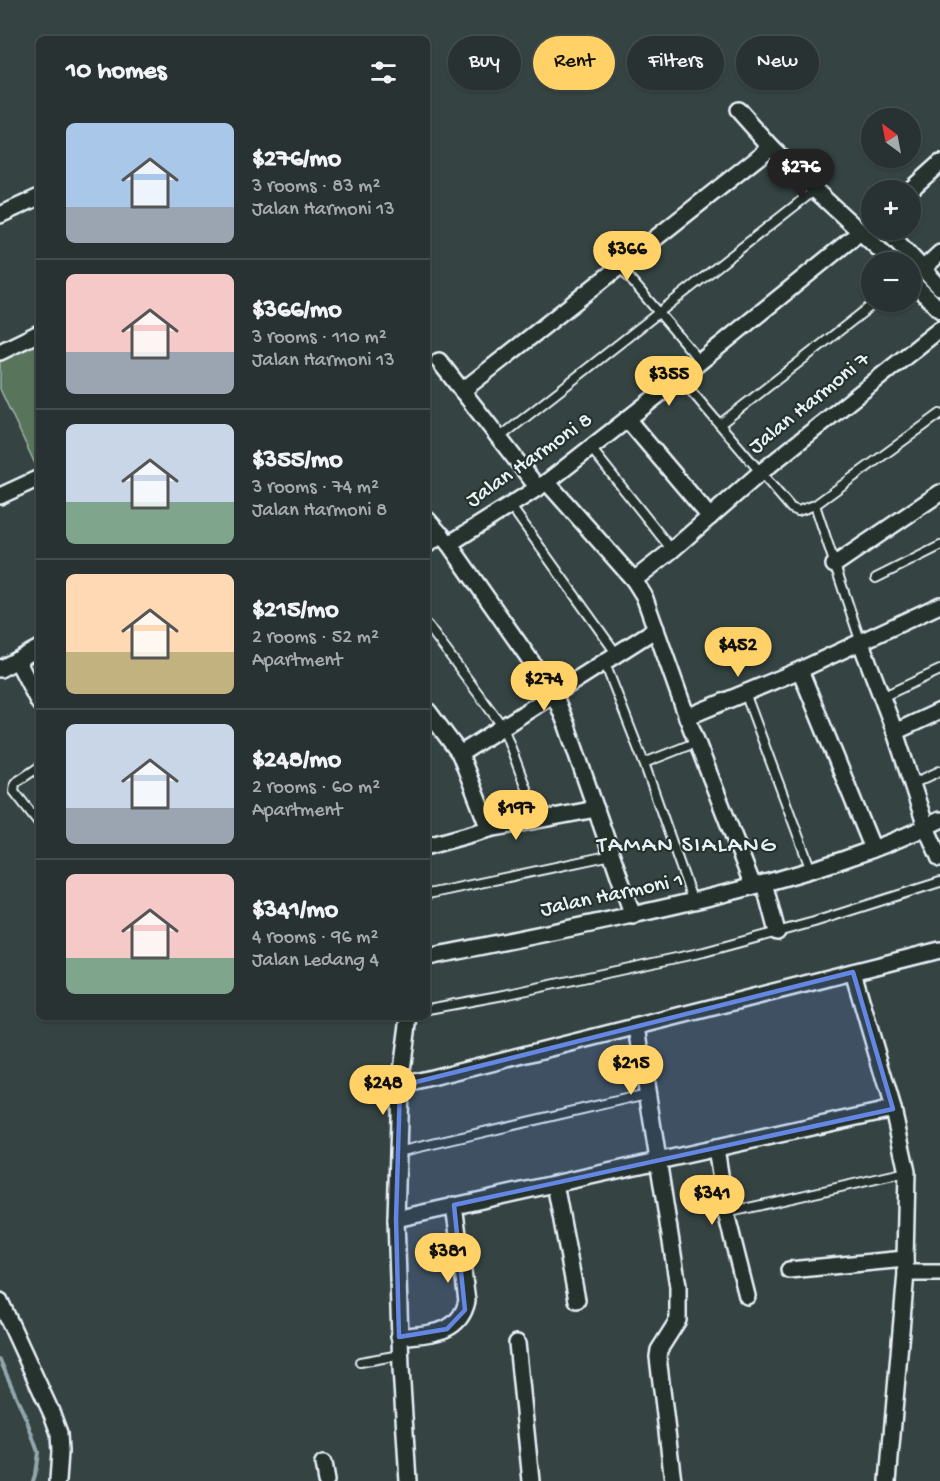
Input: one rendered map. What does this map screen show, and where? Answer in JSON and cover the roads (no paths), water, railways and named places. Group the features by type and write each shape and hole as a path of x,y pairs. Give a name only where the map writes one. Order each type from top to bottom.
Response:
{"street":[{"path":"738,110 771,147 882,252"},
{"path":"462,391 771,147"},
{"path":"921,180 940,163"},
{"path":"0,215 36,198"},
{"name":"Jalan Harmoni 8","path":"430,543 445,539 510,505 542,485 680,378 860,231"},
{"path":"895,240 940,287"},
{"path":"923,269 940,253"},
{"path":"921,291 940,310"},
{"name":"Jalan Harmoni 7","path":"634,580 760,473 940,329"},
{"path":"0,352 36,334"},
{"path":"439,361 499,438 634,580 644,596 687,717 777,932"},
{"path":"627,418 710,517"},
{"path":"0,496 36,479"},
{"path":"834,565 940,494"},
{"path":"430,522 445,539 554,694 633,916"},
{"path":"687,717 861,643 940,605"},
{"path":"460,754 656,629"},
{"path":"861,643 912,784 933,823 940,859"},
{"path":"0,669 36,650"},
{"path":"17,660 36,697"},
{"path":"800,670 873,849"},
{"path":"895,732 940,711"},
{"path":"430,714 460,754 489,829"},
{"path":"430,845 489,829 596,809"},
{"name":"Jalan Harmoni 1","path":"430,957 693,902 811,870 873,849 933,823"},
{"path":"400,1086 940,950"},
{"path":"853,972 893,1109 907,1172 906,1266 888,1481"},
{"path":"408,1481 399,1337 396,1219 400,1086 409,1020"},
{"path":"637,1027 678,1286 678,1320 657,1357 673,1481"},
{"path":"396,1219 893,1109"},
{"path":"716,1148 726,1214 747,1296"},
{"path":"555,1184 578,1300"},
{"path":"399,1337 447,1329 457,1322 465,1310 467,1301 454,1205"},
{"path":"789,1270 906,1266 940,1273"},
{"path":"0,1301 59,1433 58,1481"},
{"path":"517,1343 531,1481"},
{"path":"323,1464 326,1481"}],"lane":[{"path":"499,438 815,190"},
{"path":"620,267 700,361"},
{"path":"720,424 863,312"},
{"path":"680,378 760,473 794,511 798,512 815,505 940,414"},
{"path":"590,447 672,550"},
{"path":"510,505 610,657 644,764 693,902"},
{"path":"815,505 861,643"},
{"path":"876,578 940,546"},
{"path":"430,629 503,727 538,820"},
{"path":"882,697 940,670"},
{"path":"745,693 811,870"},
{"path":"644,764 697,742"},
{"path":"36,769 15,783 14,791 36,820"},
{"path":"912,784 940,771"},
{"path":"430,894 612,855"},
{"path":"430,1009 688,955 814,922 940,882"},
{"path":"398,1152 647,1094"},
{"path":"726,1214 907,1172"},
{"path":"360,1362 400,1355"}],"waterway":[{"path":"0,1360 38,1452 33,1481"}],"district":[{"name":"TAMAN SIALANG","path":"687,846"}]}
